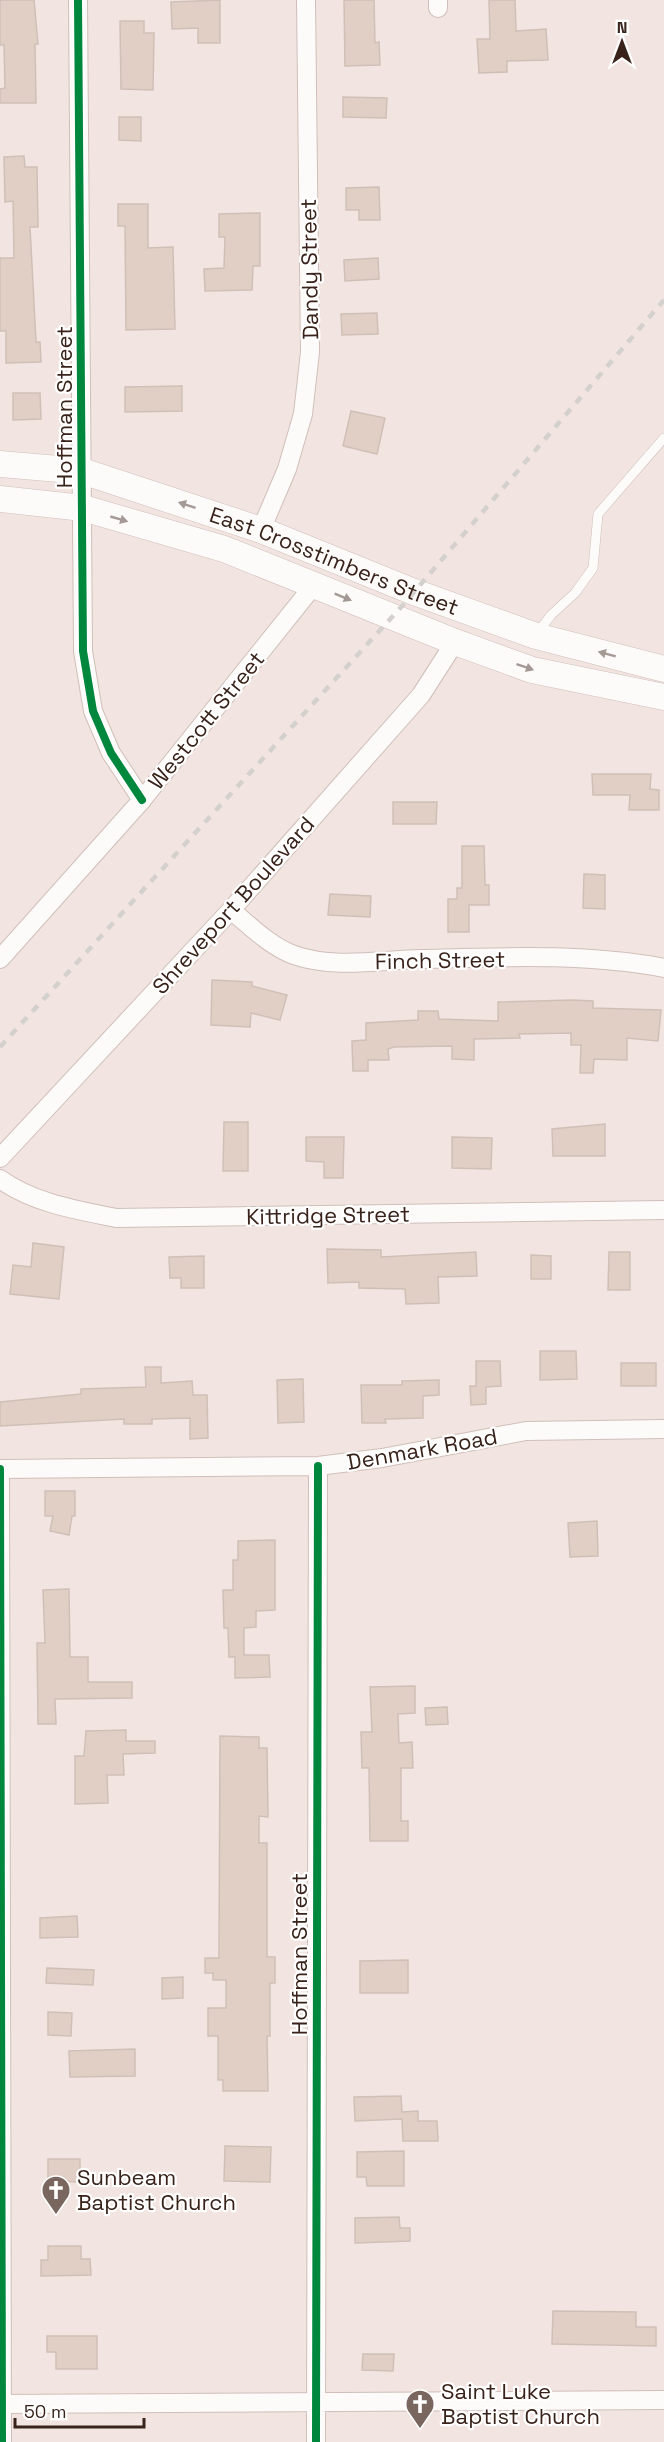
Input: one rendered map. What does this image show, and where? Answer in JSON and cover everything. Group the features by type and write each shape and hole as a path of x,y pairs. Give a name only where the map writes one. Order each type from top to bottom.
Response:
{"main road":[{"name":"East Crosstimbers Street","path":"0,464 82,471 261,530 414,592 536,636 664,669"},
{"name":"East Crosstimbers Street","path":"0,499 82,508 224,549 455,642 532,670 664,697"}],"street":[{"name":"Hoffman Street","path":"78,0 83,651 93,711 111,753 142,800"},
{"name":"Dandy Street","path":"261,530 287,470 303,414 310,352 306,0"},
{"name":"Westcott Street","path":"0,959 142,800 314,585"},
{"name":"Shreveport Boulevard","path":"0,1158 231,910 422,695 455,642"},
{"name":"Finch Street","path":"231,910 260,934 293,955 335,962 549,959 643,964 664,968"},
{"name":"Kittridge Street","path":"0,1179 13,1188 63,1207 116,1218 664,1210"},
{"name":"Denmark Road","path":"0,1469 318,1466 382,1458 526,1431 664,1429"},
{"name":"Hoffman Street","path":"316,2442 318,1466"},
{"path":"0,1469 2,2442"},
{"path":"1,2404 664,2400"}],"lane":[{"path":"536,636 551,615 575,593 593,568 598,514 664,438"}],"building":[{"path":"0,0 34,0 38,44 35,44 36,103 0,103 0,89 5,88 4,45 0,45"},
{"path":"220,0 220,43 198,43 198,28 172,29 171,2"},
{"path":"344,0 374,0 375,43 379,42 380,65 345,66"},
{"path":"489,0 515,0 516,31 546,29 548,60 507,61 507,72 479,73 477,39 490,39"},
{"path":"120,21 144,21 144,33 154,33 153,90 121,89"},
{"path":"343,97 387,98 386,118 343,117"},
{"path":"119,117 141,117 141,141 119,140"},
{"path":"24,156 25,167 37,167 38,227 30,227 36,342 40,342 41,362 6,363 6,331 0,331 0,258 14,258 13,201 5,202 4,157"},
{"path":"379,187 380,220 359,220 359,210 346,210 346,188"},
{"path":"118,204 148,204 148,248 173,247 175,329 126,330 125,226 118,226"},
{"path":"260,213 260,266 253,266 252,290 205,291 204,269 224,268 225,237 219,237 219,214"},
{"path":"378,258 379,279 345,281 344,260"},
{"path":"377,313 378,334 342,335 341,314"},
{"path":"182,386 182,411 125,412 125,387"},
{"path":"13,393 40,393 41,419 13,420"},
{"path":"351,411 385,418 377,454 343,446"},
{"path":"592,774 651,774 650,789 659,790 659,810 629,810 630,795 593,795"},
{"path":"393,802 437,802 436,824 393,824"},
{"path":"462,846 484,846 485,885 489,885 489,905 469,905 469,932 448,932 448,899 457,899 457,888 462,888"},
{"path":"584,874 605,875 605,909 583,908"},
{"path":"330,894 371,896 370,917 328,915"},
{"path":"212,980 252,982 252,986 287,995 280,1020 251,1013 250,1027 211,1025"},
{"path":"593,1001 593,1008 661,1010 658,1041 627,1038 627,1060 594,1059 593,1073 580,1073 581,1045 571,1045 571,1033 519,1034 520,1038 474,1039 474,1060 452,1059 452,1046 394,1047 388,1049 389,1060 368,1060 368,1071 353,1071 352,1041 366,1040 366,1023 418,1020 418,1011 438,1011 439,1019 498,1021 498,1002"},
{"path":"224,1122 248,1122 248,1171 223,1171"},
{"path":"605,1124 605,1156 553,1156 552,1129"},
{"path":"306,1137 344,1137 343,1178 324,1178 324,1162 306,1161"},
{"path":"452,1137 492,1138 491,1169 452,1168"},
{"path":"33,1243 64,1247 59,1299 10,1294 13,1265 31,1267"},
{"path":"327,1249 381,1250 381,1257 476,1252 477,1276 438,1277 439,1303 406,1304 405,1289 359,1288 359,1282 328,1283"},
{"path":"609,1252 630,1252 630,1290 608,1290"},
{"path":"531,1255 551,1256 551,1279 531,1279"},
{"path":"204,1256 204,1288 181,1288 181,1278 170,1278 169,1257"},
{"path":"540,1351 576,1351 577,1379 540,1380"},
{"path":"476,1361 500,1361 501,1386 486,1387 486,1404 471,1405 470,1386 476,1386"},
{"path":"621,1363 656,1363 656,1386 621,1386"},
{"path":"145,1367 161,1367 161,1383 192,1381 193,1395 207,1395 208,1438 190,1439 190,1418 152,1419 152,1424 124,1424 124,1419 0,1426 0,1402 81,1394 81,1389 146,1387"},
{"path":"303,1379 304,1422 278,1423 277,1380"},
{"path":"439,1380 439,1395 423,1396 423,1418 385,1419 386,1423 362,1423 361,1385 402,1385 402,1381"},
{"path":"45,1491 75,1491 75,1516 72,1516 69,1535 50,1531 53,1516 45,1516"},
{"path":"597,1521 598,1556 570,1557 568,1523"},
{"path":"275,1540 275,1610 256,1611 256,1627 244,1628 244,1655 269,1655 270,1677 235,1678 235,1657 229,1657 228,1628 224,1628 223,1590 233,1590 233,1560 238,1560 238,1541"},
{"path":"69,1589 70,1657 88,1657 88,1682 132,1682 132,1698 55,1699 56,1724 38,1724 37,1643 45,1643 43,1590"},
{"path":"415,1686 415,1713 398,1714 399,1743 412,1742 413,1768 401,1768 401,1821 408,1821 408,1841 370,1841 369,1768 362,1768 361,1732 372,1732 370,1687"},
{"path":"447,1707 448,1724 426,1725 425,1708"},
{"path":"126,1730 126,1741 155,1741 155,1753 123,1754 124,1775 107,1775 108,1803 75,1804 75,1756 84,1756 86,1731"},
{"path":"220,1736 259,1737 259,1748 267,1748 268,1817 259,1816 259,1843 267,1843 267,1957 275,1957 275,1983 270,1983 270,2036 267,2036 268,2091 223,2091 223,2080 218,2080 218,2036 208,2036 208,2008 226,2008 226,1980 213,1980 213,1973 205,1973 205,1958 219,1958"},
{"path":"77,1916 78,1937 40,1938 40,1918"},
{"path":"408,1960 408,1993 360,1993 360,1961"},
{"path":"47,1968 94,1970 93,1985 46,1983"},
{"path":"183,1977 183,1998 162,1999 162,1978"},
{"path":"48,2012 72,2013 71,2036 48,2035"},
{"path":"135,2049 135,2076 70,2077 69,2051"},
{"path":"401,2096 402,2112 418,2111 418,2121 437,2121 438,2141 403,2141 402,2119 355,2121 354,2097"},
{"path":"225,2146 271,2147 270,2182 224,2181"},
{"path":"404,2151 404,2186 367,2186 366,2177 357,2177 357,2152"},
{"path":"48,2159 80,2159 80,2182 48,2181"},
{"path":"399,2217 400,2228 410,2228 410,2241 355,2243 355,2218"},
{"path":"48,2246 81,2246 81,2259 90,2259 91,2275 41,2276 41,2260 48,2260"},
{"path":"553,2311 636,2312 636,2327 656,2327 656,2346 552,2344"},
{"path":"47,2336 97,2336 97,2369 56,2369 56,2352 47,2352"},
{"path":"363,2354 394,2354 393,2371 362,2370"}],"railway":[{"path":"0,1047 403,605 664,300"}],"cycle path":[{"path":"78,0 83,651 93,711 111,753 142,800"},
{"path":"316,2442 318,1466"},
{"path":"0,1469 2,2442"}],"place":[{"name":"Sunbeam Baptist Church","path":"56,2216"},
{"name":"Saint Luke Baptist Church","path":"420,2430"}]}
